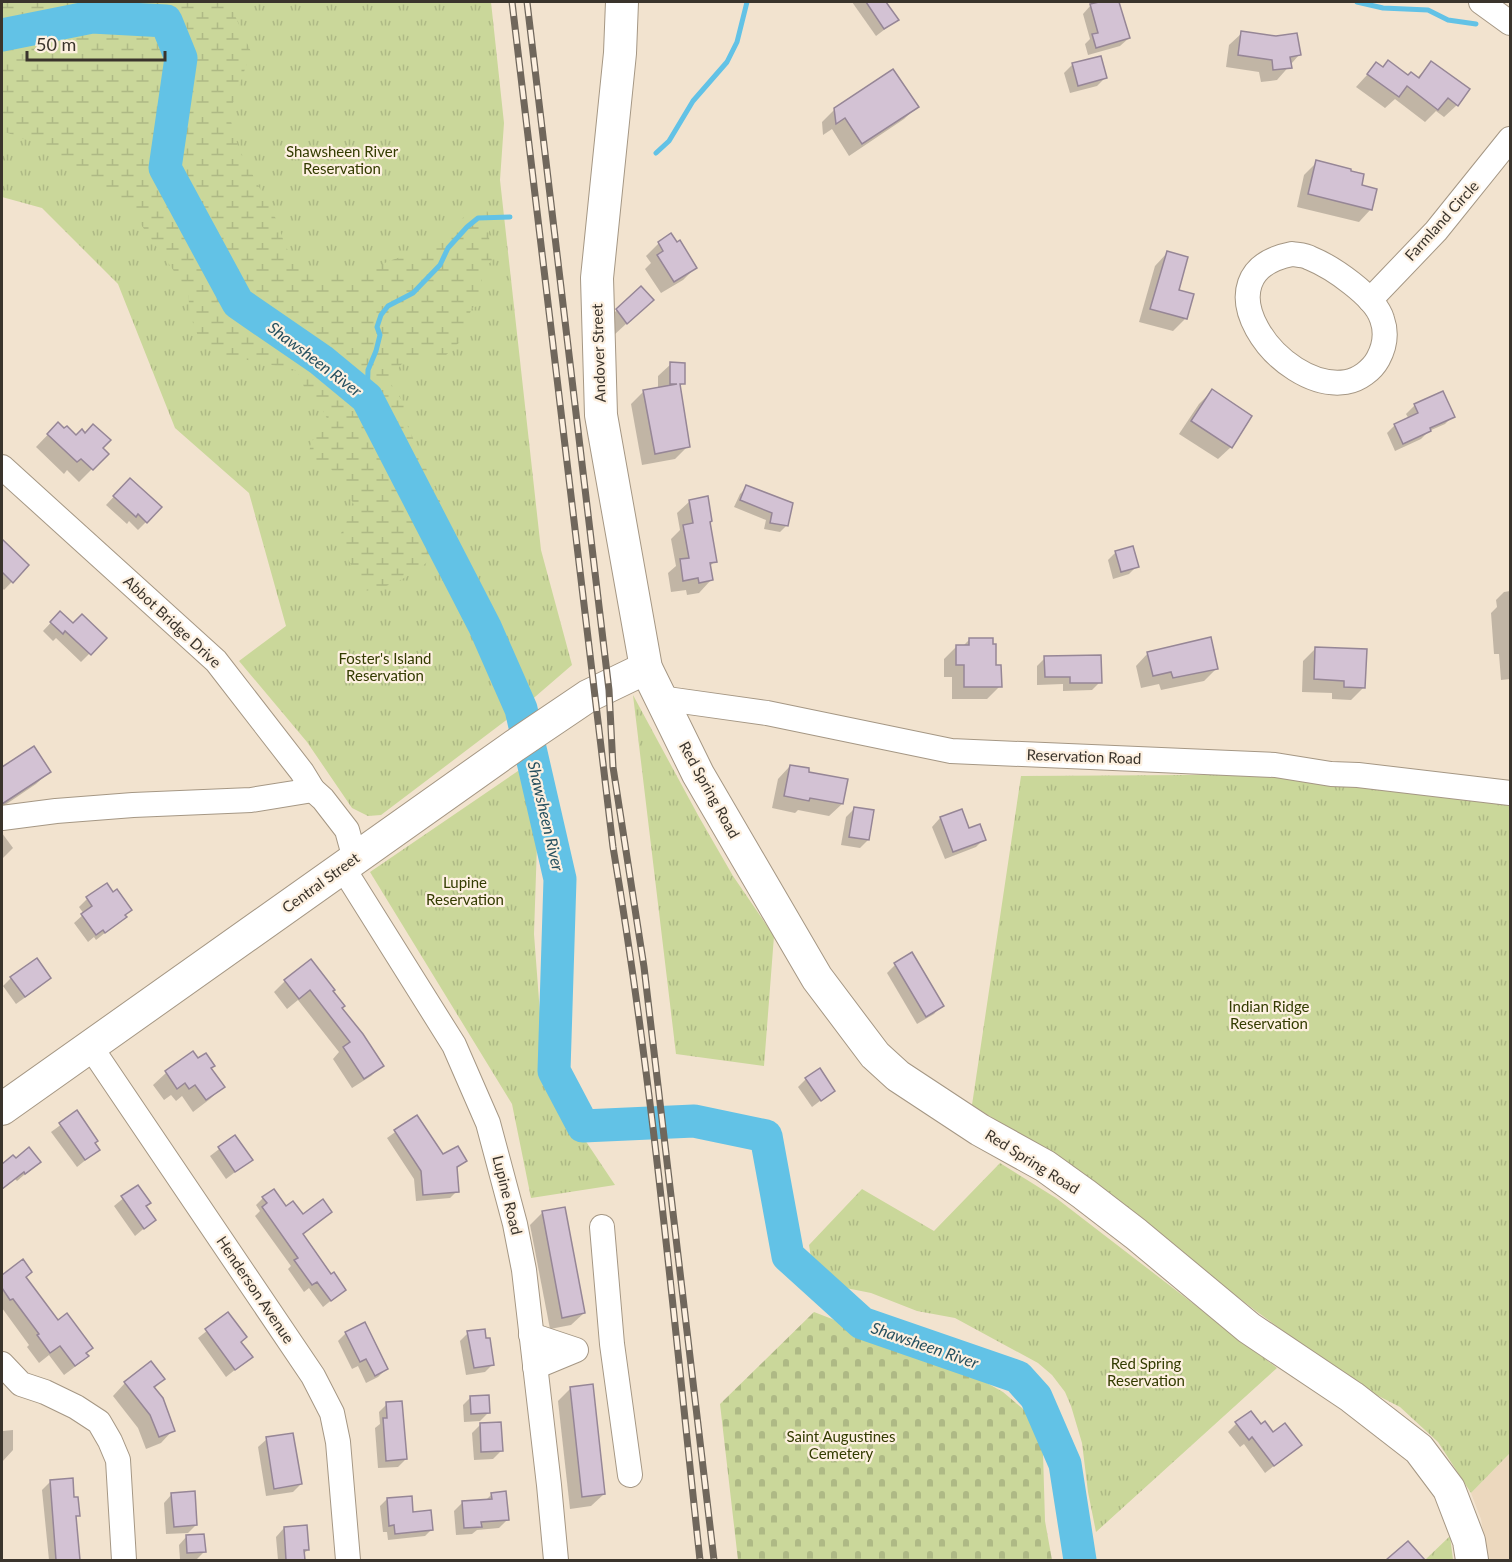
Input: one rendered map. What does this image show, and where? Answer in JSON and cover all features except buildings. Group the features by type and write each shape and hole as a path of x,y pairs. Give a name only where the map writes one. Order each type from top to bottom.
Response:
{"main road":[{"name":"Andover Street","path":"622,2 620,53 597,278 601,416 646,668 660,698"},
{"name":"Central Street","path":"2,1109 514,746 588,696 646,668"},
{"name":"Red Spring Road","path":"660,698 698,774 817,978 875,1055 907,1082 980,1130 1045,1166 1084,1194 1249,1328 1352,1397 1419,1449 1449,1489 1469,1541 1472,1560"}],"street":[{"path":"1481,2 1510,23"},
{"name":"Farmland Circle","path":"1370,300 1436,231 1510,140"},
{"path":"1292,254 1308,256 1337,272 1370,300 1382,316 1385,333 1383,350 1375,364 1364,375 1350,382 1335,383 1320,381 1305,374 1273,350 1252,323 1248,308 1248,292 1253,278 1264,266 1277,257 1292,254"},
{"name":"Abbot Bridge Drive","path":"2,467 216,661 302,772 313,790 347,830 349,863"},
{"name":"Reservation Road","path":"660,698 767,712 951,752 1275,765 1331,774 1358,775 1510,793"},
{"path":"2,818 88,808 251,800 313,790"},
{"name":"Lupine Road","path":"349,863 454,1045 488,1123 515,1224 549,1485 553,1560"},
{"name":"Henderson Avenue","path":"90,1046 313,1376 332,1413 338,1442 348,1560"},
{"path":"602,1227 612,1344 630,1475"},
{"path":"531,1335 576,1350"},
{"path":"535,1367 576,1350 612,1344"},
{"path":"2,1364 21,1384 45,1392 76,1407 99,1422 118,1460 124,1560"}],"shaded area":[{"path":"1510,1453 1510,1560 1488,1560 1481,1519 1471,1493"}],"green space":[{"path":"2,2 491,2 504,123 500,180 541,550 572,665 521,709 381,815 368,816 352,808 307,742 239,661 286,626 249,493 175,428 118,284 42,208 2,197"},
{"path":"2,2 229,2 251,52 229,114 238,147 276,219 286,248 308,273 366,272 389,261 430,247 436,238 451,229 468,213 479,208 487,208 492,261 481,270 480,305 472,308 466,323 465,337 445,356 417,357 405,361 395,373 391,384 405,405 405,420 439,498 453,540 413,573 391,584 365,591 338,540 354,505 341,480 324,462 308,459 311,442 329,422 319,404 307,395 300,376 295,370 211,352 198,336 190,315 188,291 132,212 36,143 2,131"},
{"path":"633,695 733,876 774,936 764,1066 676,1054"},
{"name":"Lupine Reservation","path":"543,754 534,934 545,1080 615,1185 531,1198 512,1104 370,872"},
{"name":"Indian Ridge Reservation","path":"1331,774 1510,795 1510,1453 1471,1493 1438,1442 1400,1407 1357,1385 1052,1156 972,1105 1021,776"},
{"name":"Red Spring Reservation","path":"1000,1163 1056,1198 1277,1368 1096,1532 1082,1443 1065,1392 1052,1375 1038,1363 955,1318 917,1311 871,1293 841,1287 820,1277 813,1270 809,1245 862,1189 934,1231"},
{"name":"Saint Augustines Cemetery","path":"814,1312 925,1355 985,1382 1003,1392 1029,1414 1035,1424 1043,1453 1045,1521 1052,1560 738,1560 720,1404"},
{"path":"1450,1536 1453,1560 1425,1560"}],"waterway":[{"path":"656,153 669,141 693,101 727,62 737,42 747,2"},
{"path":"1357,2 1383,8 1428,10 1448,20 1476,24"},
{"name":"Shawsheen River","path":"2,35 92,17 166,21 181,58 165,168 238,303 321,360 367,398 485,627 521,709 560,879 554,1071 583,1126 694,1121 766,1136 788,1256 862,1323 1018,1377 1036,1397 1065,1464 1080,1560"},
{"path":"367,398 368,370 380,335 377,327 381,315 388,306 413,293 440,265 448,248 478,218 510,217"}],"railway":[{"path":"512,2 613,847 651,1114 700,1560"},
{"path":"527,2 609,690 613,767 644,967 714,1560"}],"park label":[{"name":"Shawsheen River Reservation","path":"342,160"},
{"name":"Foster's Island Reservation","path":"385,668"}]}
